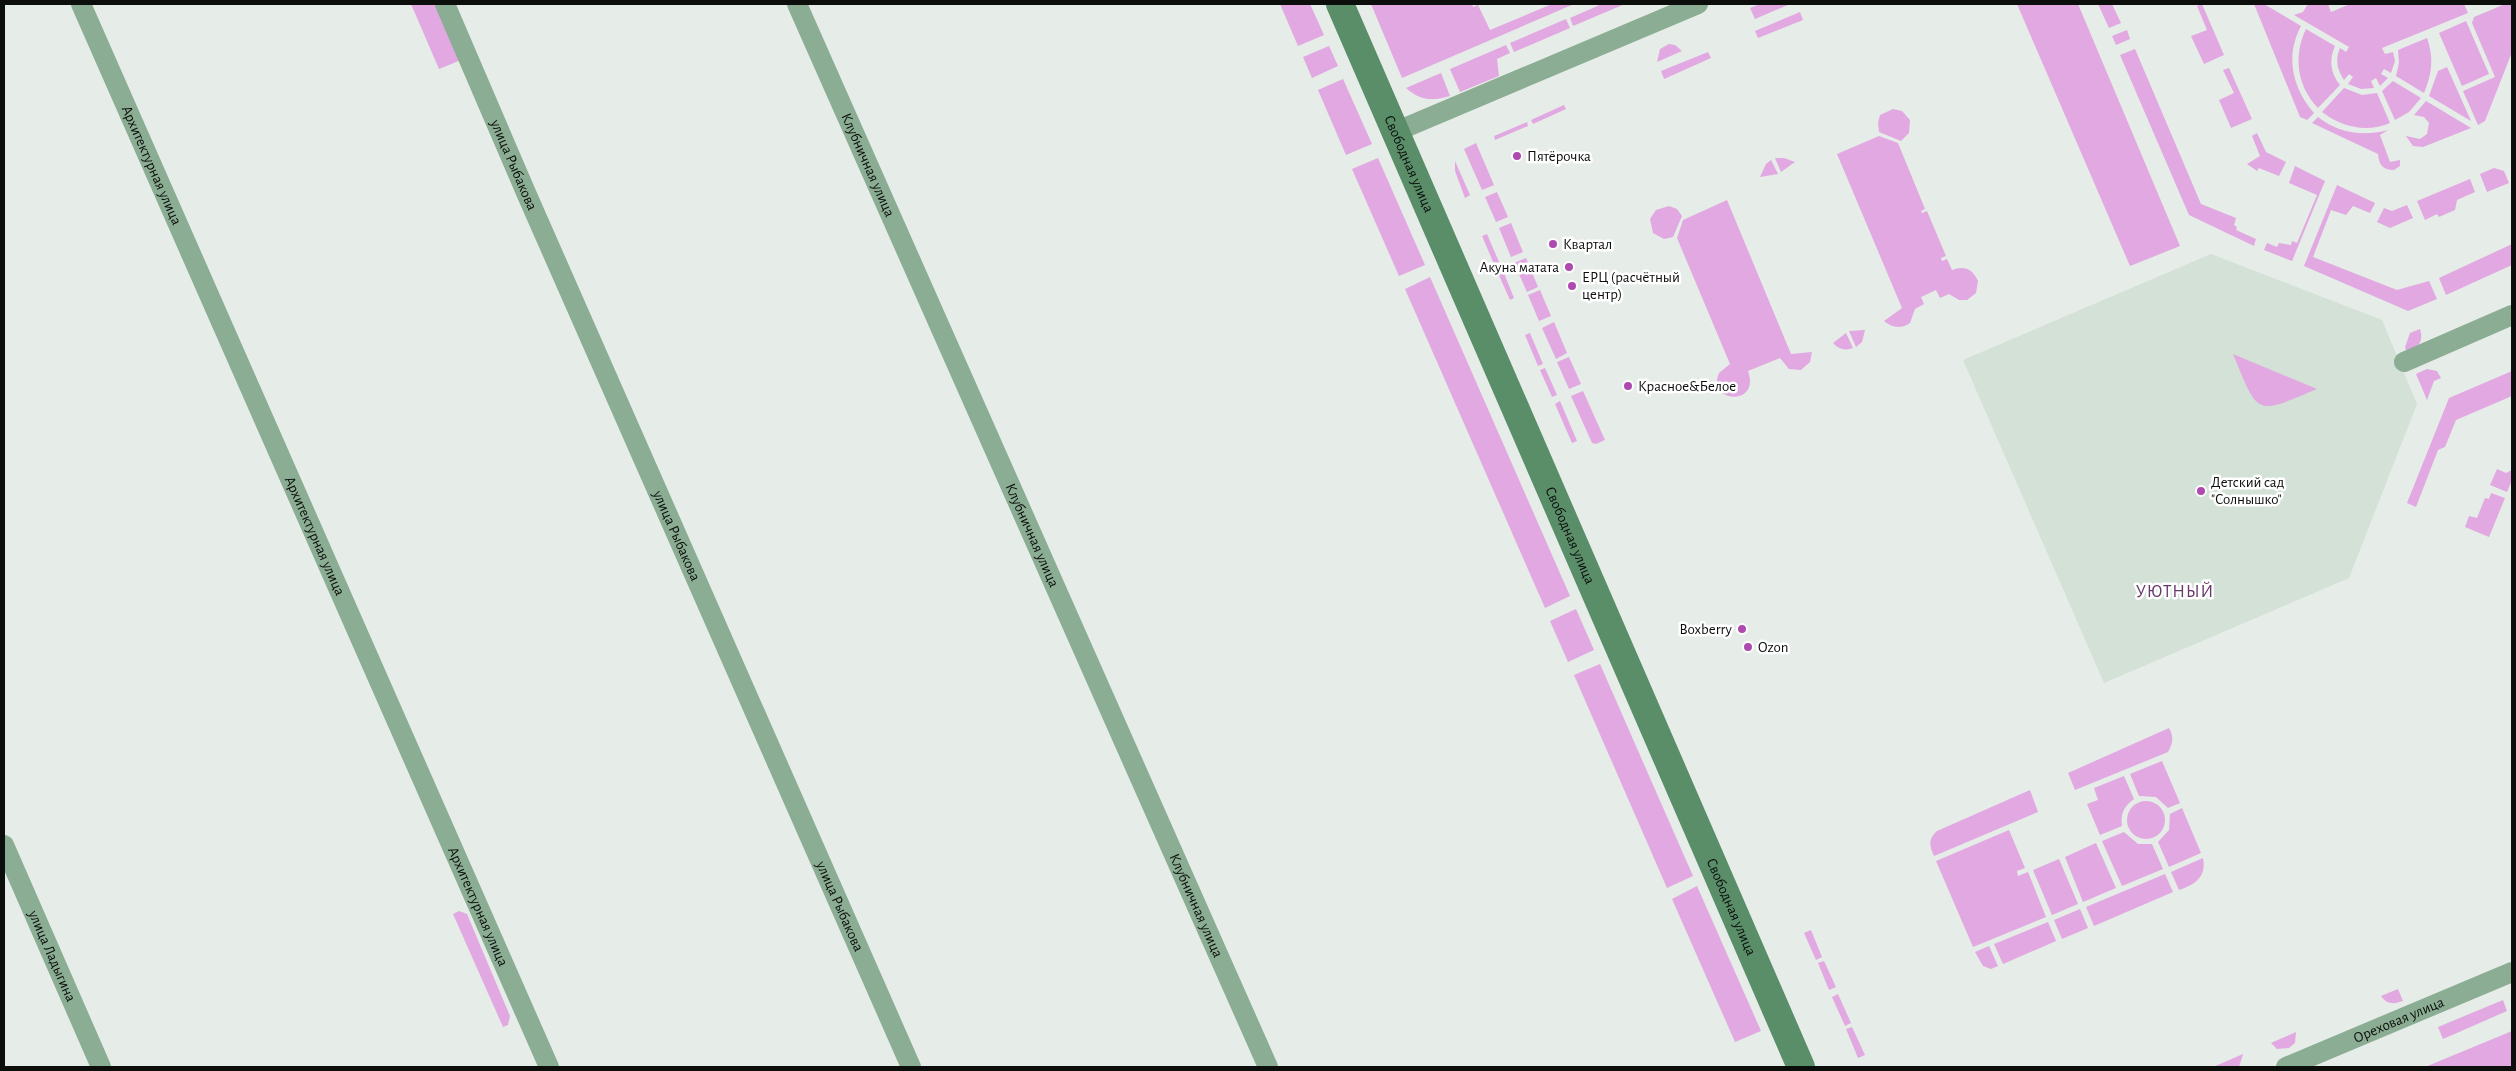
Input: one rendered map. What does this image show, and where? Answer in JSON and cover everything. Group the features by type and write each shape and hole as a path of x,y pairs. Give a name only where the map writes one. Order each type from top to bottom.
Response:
{"main road":[{"name":"Свободная улица","path":"1340,4 1801,1067"}],"street":[{"name":"Архитектурная улица","path":"81,4 549,1067"},
{"name":"улица Рыбакова","path":"445,4 527,195 911,1067"},
{"name":"Клубничная улица","path":"797,4 1268,1067"},
{"path":"1396,132 1698,4"},
{"path":"2404,362 2512,315"},
{"name":"улица Ладыгина","path":"4,845 101,1067"},
{"name":"Ореховая улица","path":"2286,1067 2512,972"}],"shaded area":[{"path":"411,4 437,4 461,60 439,69"},
{"path":"1280,4 1310,4 1324,35 1298,46"},
{"path":"1371,4 1472,4 1473,7 1478,5 1490,30 1552,4 1574,4 1402,78"},
{"path":"1602,4 1625,4 1573,26 1570,18"},
{"path":"1760,4 1790,4 1755,19 1750,8"},
{"path":"2017,4 2078,4 2180,246 2130,266"},
{"path":"2098,4 2112,4 2121,23 2109,28"},
{"path":"2202,4 2224,55 2204,64 2191,36 2207,30 2197,6"},
{"path":"2254,4 2264,4 2301,26 2296,37 2292,60 2293,71 2300,93 2314,113 2307,120 2300,117"},
{"path":"2308,4 2328,4 2331,12 2350,4 2464,4 2468,13 2382,48 2385,54 2393,52 2395,61 2391,73 2384,69 2381,74 2388,78 2380,86 2376,78 2371,81 2374,88 2361,89 2348,84 2353,77 2349,74 2344,80 2338,68 2337,60 2340,48 2346,52 2349,47 2294,15 2303,12"},
{"path":"2505,4 2512,4 2512,52 2485,121 2478,125 2463,91 2495,77 2472,23 2474,17"},
{"path":"1800,12 1803,20 1758,38 1755,31"},
{"path":"1566,19 1570,28 1514,52 1510,43"},
{"path":"2466,21 2489,74 2462,86 2439,33"},
{"path":"2306,29 2335,46 2332,56 2332,71 2340,85 2318,108 2305,90 2299,70 2299,50"},
{"path":"2127,30 2130,39 2116,45 2112,36"},
{"path":"2427,38 2431,52 2431,66 2424,93 2396,76 2399,63 2398,50"},
{"path":"1669,44 1675,45 1682,51 1657,62 1660,49"},
{"path":"1506,45 1510,53 1497,59 1499,76 1460,92 1450,69"},
{"path":"1329,46 1338,66 1312,78 1303,57"},
{"path":"2135,49 2201,204 2236,218 2234,225 2237,227 2236,230 2256,239 2254,246 2189,215 2120,55"},
{"path":"1708,52 1711,58 1664,79 1661,71"},
{"path":"2447,67 2471,121 2429,96 2438,71"},
{"path":"2229,68 2252,119 2231,128 2219,100 2234,93 2223,70"},
{"path":"1441,73 1450,96 1427,99 1416,95 1406,88"},
{"path":"1343,79 1372,144 1346,155 1318,90"},
{"path":"2393,81 2421,98 2409,112 2395,120 2382,91"},
{"path":"2344,88 2362,95 2377,93 2390,123 2372,128 2354,127 2346,125 2322,112"},
{"path":"2426,101 2471,128 2423,147 2413,146 2406,136 2420,139 2427,134 2429,123 2424,117 2414,115"},
{"path":"1564,105 1566,109 1533,124 1531,120"},
{"path":"1893,109 1902,111 1910,120 1909,133 1901,141 1879,132 1878,123 1880,115"},
{"path":"2318,117 2334,127 2351,132 2369,133 2388,130 2380,135 2390,162 2400,160 2400,166 2394,170 2384,168 2379,161 2378,154 2312,123"},
{"path":"1527,122 1528,126 1495,140 1494,136"},
{"path":"2257,133 2266,152 2286,162 2279,176 2259,168 2257,171 2247,164 2260,156 2252,136"},
{"path":"1879,136 1898,143 1925,209 1921,211 1922,213 1927,211 1946,256 1941,258 1942,261 1947,259 1952,270 1968,269 1978,281 1976,293 1967,300 1959,300 1949,294 1940,298 1936,290 1921,297 1924,304 1915,309 1910,323 1900,327 1890,325 1884,321 1902,308 1837,154"},
{"path":"1476,143 1494,185 1482,190 1464,149"},
{"path":"1378,158 1425,265 1399,276 1352,169"},
{"path":"1775,158 1784,158 1795,162 1781,172"},
{"path":"1771,160 1778,174 1760,177 1766,164"},
{"path":"1455,161 1470,195 1465,198 1455,171"},
{"path":"2295,166 2325,181 2292,261 2264,250 2267,243 2277,247 2279,243 2291,245 2292,241 2297,243 2317,195 2289,183"},
{"path":"2494,168 2504,171 2509,183 2487,192 2480,174"},
{"path":"2470,179 2475,192 2457,200 2455,210 2439,217 2437,214 2425,220 2417,201"},
{"path":"2337,185 2375,203 2370,213 2353,206 2346,215 2331,210 2313,257 2397,290 2429,281 2437,299 2408,311 2304,266"},
{"path":"1497,192 1508,217 1496,222 1485,197"},
{"path":"1727,200 1791,354 1812,352 1810,362 1801,370 1789,369 1780,358 1748,371 1750,383 1747,391 1734,397 1726,395 1720,390 1717,383 1719,373 1730,364 1677,238 1683,220"},
{"path":"2407,205 2413,218 2390,228 2377,222 2384,208 2392,211"},
{"path":"1669,206 1677,209 1682,216 1673,237 1664,239 1653,233 1650,219 1656,210"},
{"path":"1511,223 1523,252 1511,257 1499,228"},
{"path":"1487,234 1499,262 1494,264 1482,236"},
{"path":"2512,244 2512,265 2446,295 2439,278"},
{"name":"Детский сад \"Солнышко\"","path":"2211,254 2382,320 2417,404 2349,578 2104,683 1963,360"},
{"path":"1526,258 1538,287 1527,292 1514,263"},
{"path":"1502,268 1514,298 1510,300 1497,271"},
{"path":"1430,277 1570,596 1545,608 1405,289"},
{"path":"1540,290 1551,316 1539,321 1528,295"},
{"path":"1554,322 1567,353 1556,359 1542,328"},
{"path":"2420,329 2421,341 2407,354 2405,347 2410,333"},
{"path":"1865,330 1862,342 1856,347 1849,331"},
{"path":"1530,333 1543,364 1538,366 1525,335"},
{"path":"1846,333 1853,348 1842,349 1837,347 1833,343"},
{"path":"2233,354 2317,389 2281,403 2270,406 2262,405 2255,400 2248,390"},
{"path":"1569,357 1581,384 1569,389 1557,362"},
{"path":"1545,368 1557,395 1552,397 1540,370"},
{"path":"2427,369 2437,371 2441,378 2434,381 2427,400 2416,374"},
{"path":"2512,371 2512,396 2456,420 2445,447 2438,450 2416,507 2407,503 2449,398"},
{"path":"1583,391 1605,440 1596,444 1592,443 1571,396"},
{"path":"1560,401 1577,441 1572,443 1555,404"},
{"path":"2497,469 2506,473 2512,470 2512,480 2507,492 2490,485"},
{"path":"2491,493 2505,498 2489,537 2465,527 2469,516 2477,518 2485,498 2489,499"},
{"path":"1576,609 1594,650 1568,662 1550,621"},
{"path":"1600,664 1693,876 1667,888 1574,675"},
{"path":"2169,728 2172,740 2168,752 2075,790 2068,773"},
{"path":"2162,761 2180,803 2168,808 2156,797 2139,796 2130,774"},
{"path":"2124,776 2134,799 2124,811 2122,826 2100,835 2087,804 2098,800 2094,788"},
{"path":"2030,790 2038,812 1934,856 1930,842 1937,831"},
{"path":"2146,801 2153,802 2159,807 2164,813 2164,827 2159,833 2153,838 2146,839 2139,838 2133,833 2128,827 2127,820 2128,813 2133,807 2139,802"},
{"path":"2182,808 2201,853 2169,867 2158,842 2169,830 2170,814"},
{"path":"2009,830 2025,868 2017,871 2018,876 2028,872 2046,917 1973,947 1936,861"},
{"path":"2124,832 2138,844 2152,844 2163,869 2122,886 2102,841"},
{"path":"2096,843 2116,888 2083,902 2065,857"},
{"path":"2203,858 2203,870 2198,879 2190,886 2179,890 2171,872"},
{"path":"2059,859 2078,904 2052,915 2033,870"},
{"path":"2165,874 2173,892 2094,926 2086,907"},
{"path":"1697,886 1761,1031 1735,1042 1672,899"},
{"path":"2080,909 2088,928 2062,939 2054,920"},
{"path":"459,911 467,914 510,1016 508,1025 503,1027 453,914"},
{"path":"2048,922 2056,941 2003,964 1994,944"},
{"path":"1811,930 1822,957 1816,960 1804,933"},
{"path":"1989,946 1998,966 1991,969 1983,966 1975,952"},
{"path":"1824,961 1836,987 1829,990 1818,963"},
{"path":"2398,989 2403,1001 2391,1003 2381,996"},
{"path":"1838,994 1851,1023 1845,1026 1832,997"},
{"path":"2503,1000 2507,1011 2443,1039 2438,1027"},
{"path":"1852,1027 1865,1055 1858,1058 1846,1029"},
{"path":"2512,1031 2512,1067 2425,1067"},
{"path":"2296,1032 2295,1043 2289,1048 2277,1049 2271,1043"},
{"path":"2243,1054 2239,1067 2213,1067"}],"place":[{"name":"Пятёрочка","path":"1517,156"},
{"name":"Квартал","path":"1553,244"},
{"name":"Акуна матата","path":"1569,267"},
{"name":"ЕРЦ (расчётный центр)","path":"1572,286"},
{"name":"Красное&Белое","path":"1628,386"},
{"name":"Детский сад \"Солнышко\"","path":"2201,491"},
{"name":"Boxberry","path":"1742,629"},
{"name":"Ozon","path":"1748,647"}],"district":[{"name":"УЮТНЫЙ","path":"2175,591"}]}
